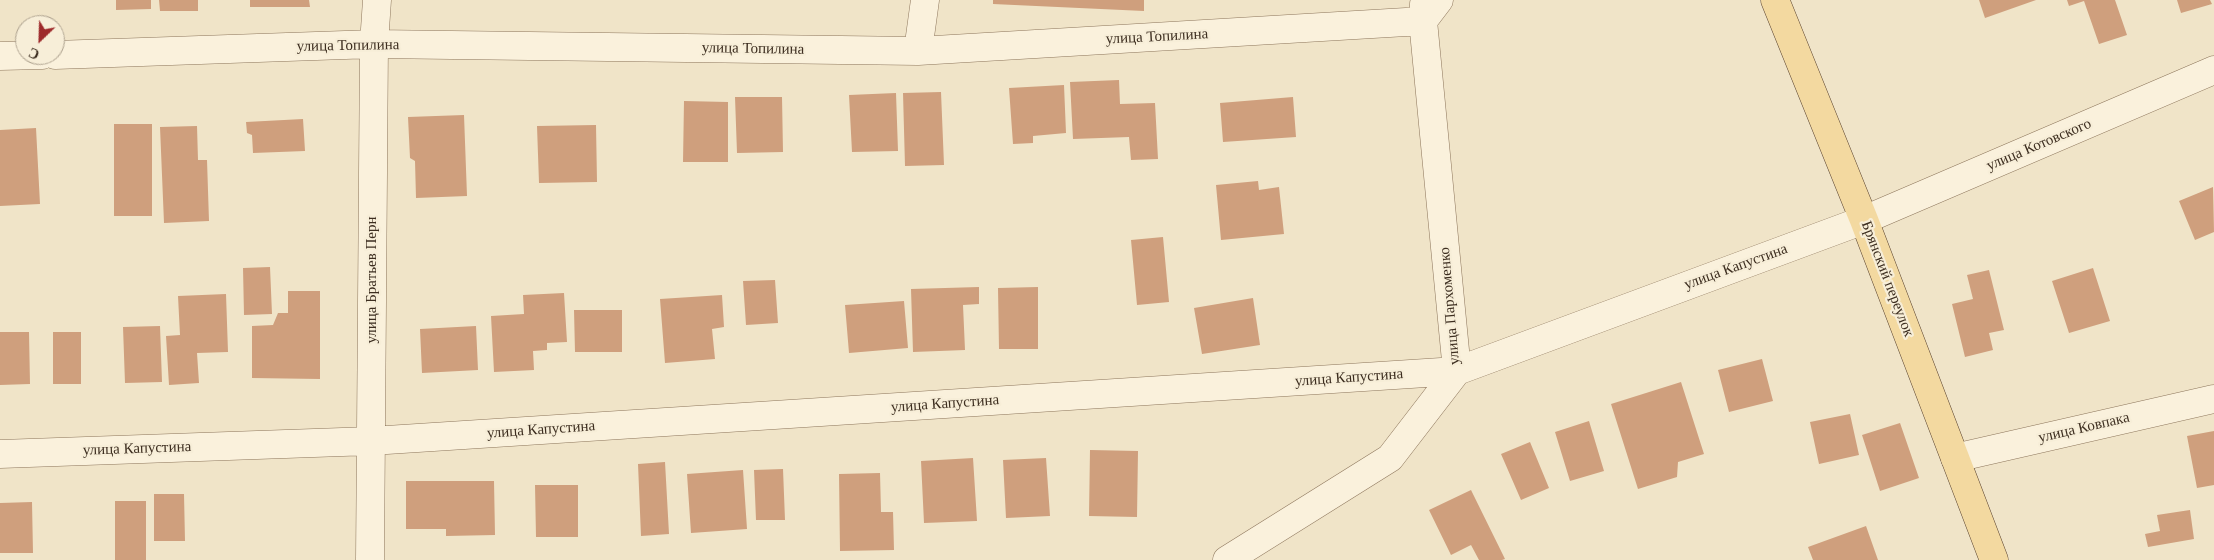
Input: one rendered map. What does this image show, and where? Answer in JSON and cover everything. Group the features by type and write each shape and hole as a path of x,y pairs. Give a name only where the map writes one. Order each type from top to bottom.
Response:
{"main road":[{"name":"Брянский переулок","path":"1775,0 1864,220 1994,560"}],"street":[{"name":"улица Братьев Перн","path":"370,560 374,44 377,0"},
{"path":"918,51 925,0"},
{"name":"улица Топилина","path":"65,54 374,44 918,51 1429,7"},
{"name":"улица Пархоменко","path":"1227,560 1390,458 1456,371 1429,7"},
{"path":"0,56 15,56"},
{"name":"улица Котовского","path":"1864,220 2214,70"},
{"name":"улица Капустина","path":"0,454 371,441 1456,371 1864,220"},
{"name":"улица Ковпака","path":"1955,458 2214,398"}],"building":[{"path":"116,0 151,0 151,9 116,10"},
{"path":"159,0 198,0 198,11 160,11"},
{"path":"250,0 309,0 310,7 250,7"},
{"path":"993,0 1144,0 1144,11 993,4"},
{"path":"1979,0 2036,0 1985,18"},
{"path":"2067,0 2115,0 2127,35 2099,44 2084,1 2069,6"},
{"path":"2177,0 2210,0 2212,4 2181,13"},
{"path":"1119,80 1120,104 1155,103 1158,159 1131,160 1129,137 1073,139 1070,82"},
{"path":"1064,85 1066,133 1033,136 1033,143 1013,144 1009,88"},
{"path":"941,92 944,165 905,166 903,93"},
{"path":"896,93 898,151 852,152 849,95"},
{"path":"735,97 782,97 783,152 737,153"},
{"path":"1293,97 1296,137 1223,142 1220,103"},
{"path":"684,101 728,102 728,162 683,162"},
{"path":"464,115 467,196 416,198 415,161 410,158 408,117"},
{"path":"303,119 305,151 253,153 252,135 247,133 246,122"},
{"path":"114,124 152,124 152,216 114,216"},
{"path":"596,125 597,182 539,183 537,126"},
{"path":"197,126 198,160 207,160 209,221 164,223 160,127"},
{"path":"36,128 40,204 0,206 0,130"},
{"path":"1258,181 1259,190 1279,187 1284,234 1221,240 1216,185"},
{"path":"2213,187 2214,232 2195,240 2179,201"},
{"path":"1163,237 1169,302 1137,305 1131,240"},
{"path":"270,267 272,314 244,315 243,268"},
{"path":"2093,268 2110,321 2069,333 2052,281"},
{"path":"1989,270 2004,330 1989,333 1993,350 1965,357 1952,304 1973,299 1967,275"},
{"path":"775,280 778,323 746,325 743,281"},
{"path":"979,287 979,304 963,305 965,350 913,352 911,289"},
{"path":"1038,287 1038,349 999,349 998,288"},
{"path":"288,291 320,291 320,379 252,378 252,326 273,325 278,313 288,313"},
{"path":"564,293 567,342 547,343 547,350 533,351 534,370 494,372 491,316 524,314 523,295"},
{"path":"226,294 228,352 197,353 199,383 169,385 166,336 180,335 178,296"},
{"path":"722,295 724,327 712,329 715,359 665,363 660,299"},
{"path":"1253,298 1260,345 1202,354 1194,308"},
{"path":"904,301 908,348 849,353 845,305"},
{"path":"574,310 622,310 622,352 575,352"},
{"path":"160,326 162,382 125,383 123,327"},
{"path":"476,326 478,370 422,373 420,329"},
{"path":"0,332 29,332 30,384 0,385"},
{"path":"53,332 81,332 81,384 53,384"},
{"path":"1762,359 1773,401 1729,412 1718,370"},
{"path":"1681,382 1704,454 1678,462 1677,477 1638,489 1611,404"},
{"path":"1850,414 1859,455 1819,464 1810,422"},
{"path":"1589,421 1604,471 1570,481 1555,432"},
{"path":"1900,423 1919,478 1880,491 1862,435"},
{"path":"2214,431 2214,485 2197,488 2187,436"},
{"path":"1530,442 1549,488 1521,500 1501,454"},
{"path":"1090,450 1138,451 1137,517 1089,516"},
{"path":"973,458 977,521 924,523 921,461"},
{"path":"1046,458 1050,516 1006,518 1003,460"},
{"path":"665,462 669,534 641,536 638,464"},
{"path":"783,469 785,520 756,520 754,470"},
{"path":"743,470 747,529 691,533 687,474"},
{"path":"880,473 881,512 893,512 894,550 840,551 839,474"},
{"path":"406,481 494,481 495,535 446,536 446,529 406,529"},
{"path":"535,485 578,485 578,537 536,537"},
{"path":"1471,490 1505,559 1479,560 1471,545 1451,555 1429,510"},
{"path":"154,494 184,494 185,541 154,541"},
{"path":"115,501 146,501 146,560 115,560"},
{"path":"32,502 33,553 0,553 0,503"},
{"path":"2190,510 2194,539 2148,547 2145,534 2160,531 2157,515"},
{"path":"1866,526 1878,560 1813,560 1808,547"}]}
